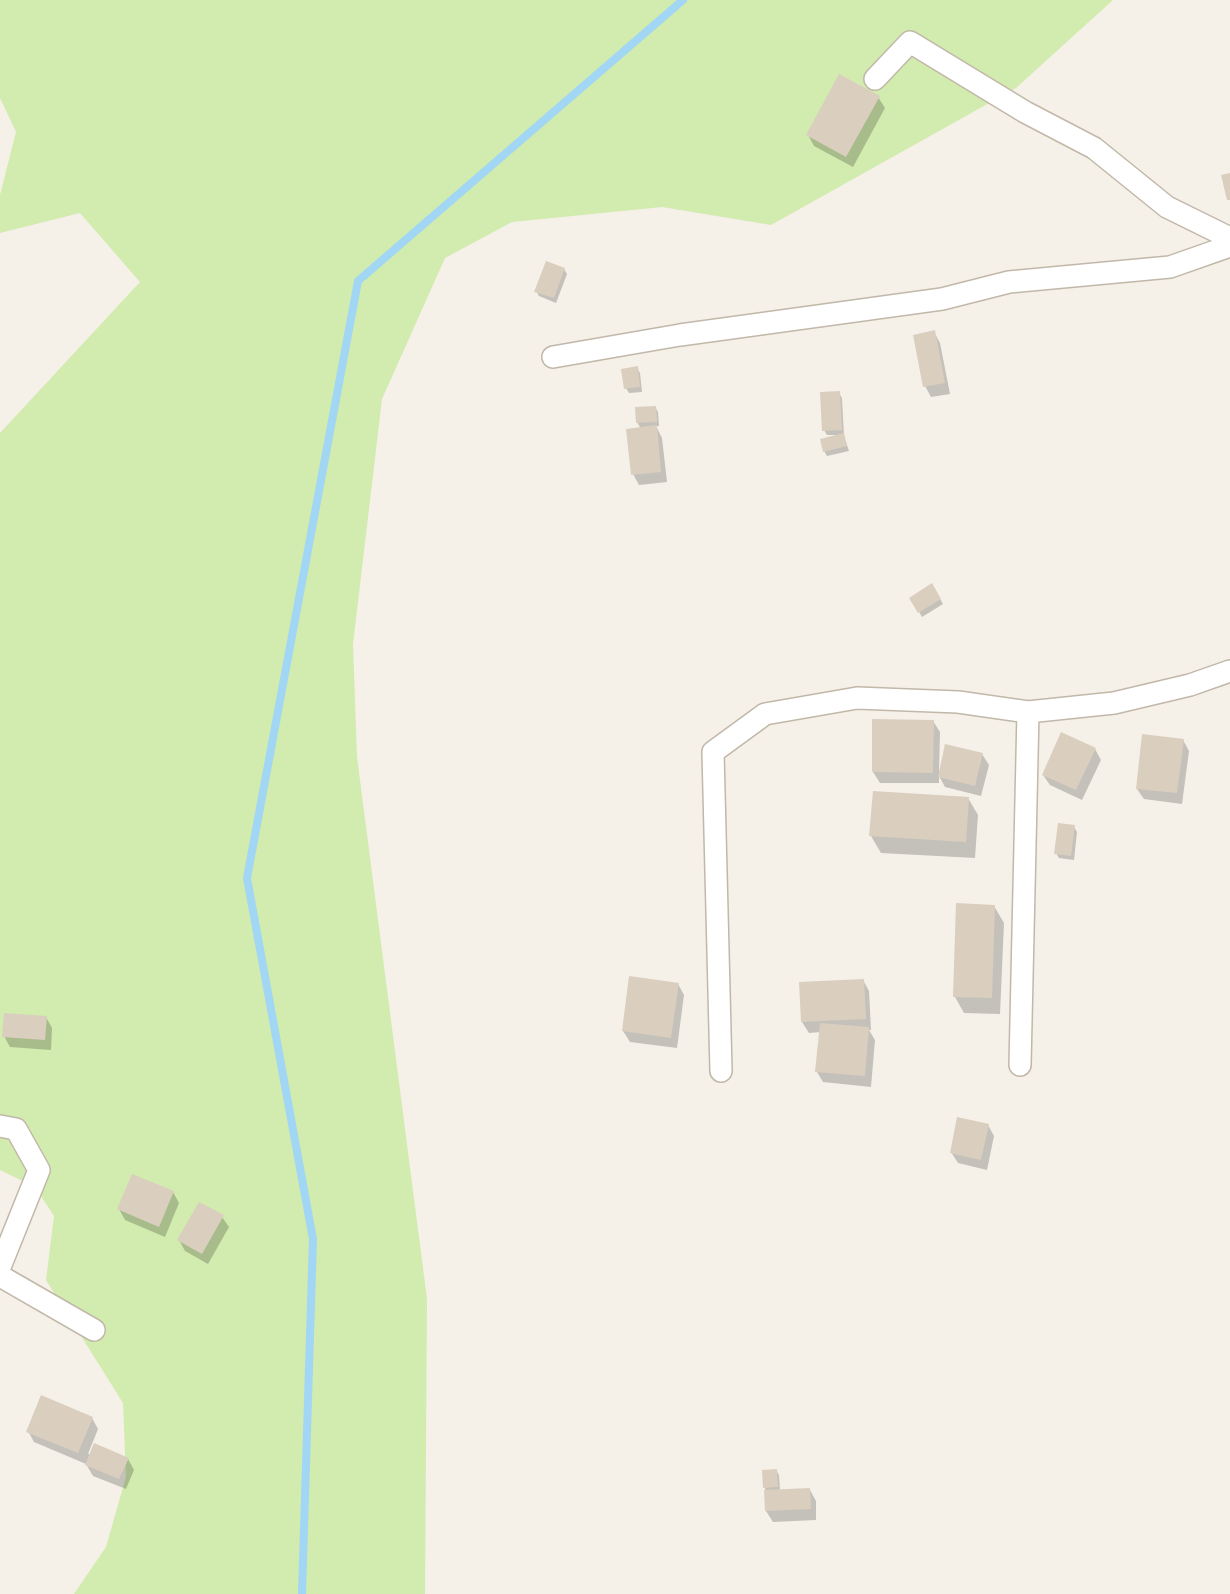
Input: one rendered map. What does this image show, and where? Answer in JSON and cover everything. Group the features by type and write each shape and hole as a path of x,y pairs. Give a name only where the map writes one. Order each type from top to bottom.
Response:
{"street":[{"path":"875,80 910,42 1025,112 1094,148 1167,207 1230,238"},
{"path":"553,357 680,335 942,299 1009,282 1170,267 1230,246"},
{"path":"721,1071 713,752 765,714 857,698 958,702 1028,712 1114,703 1190,685 1230,671"},
{"path":"1020,1065 1028,712"},
{"path":"0,1126 16,1130 39,1170 0,1267"},
{"path":"0,1276 94,1330"}],"green space":[{"path":"0,0 1113,0 1016,88 771,225 662,207 512,222 445,258 382,399 353,644 357,757 427,1299 425,1594 74,1594 106,1547 126,1477 123,1403 46,1280 54,1216 35,1187 0,1170 0,433 140,282 80,213 0,233 0,195 16,132 0,98"}],"building":[{"path":"839,74 880,96 846,157 806,135"},
{"path":"1230,173 1230,200 1227,200 1221,175"},
{"path":"546,261 565,268 554,298 534,292"},
{"path":"935,330 945,383 923,387 913,335"},
{"path":"638,366 640,387 624,389 621,369"},
{"path":"840,391 842,430 822,431 820,392"},
{"path":"656,406 657,422 636,423 635,407"},
{"path":"657,425 661,472 631,475 626,429"},
{"path":"844,433 847,446 823,452 820,439"},
{"path":"932,583 941,599 918,613 909,598"},
{"path":"872,719 934,720 933,773 872,772"},
{"path":"1061,732 1096,748 1076,790 1042,775"},
{"path":"1142,734 1184,739 1177,793 1136,789"},
{"path":"945,744 983,753 975,786 938,777"},
{"path":"873,791 969,797 966,842 869,836"},
{"path":"1058,823 1075,825 1071,856 1054,854"},
{"path":"956,903 995,905 992,998 953,997"},
{"path":"629,976 679,983 671,1038 622,1031"},
{"path":"864,979 866,1019 801,1022 799,982"},
{"path":"4,1013 47,1016 45,1040 2,1037"},
{"path":"820,1023 869,1027 865,1076 815,1072"},
{"path":"957,1117 989,1124 981,1160 950,1153"},
{"path":"132,1174 174,1191 159,1227 117,1209"},
{"path":"199,1202 224,1215 202,1254 177,1240"},
{"path":"41,1395 93,1417 78,1453 26,1432"},
{"path":"94,1443 129,1458 119,1479 85,1465"},
{"path":"777,1469 778,1487 763,1488 762,1470"},
{"path":"810,1488 811,1509 765,1511 764,1490"}],"waterway":[{"path":"302,1594 313,1239 247,878 358,281 683,0"}]}
